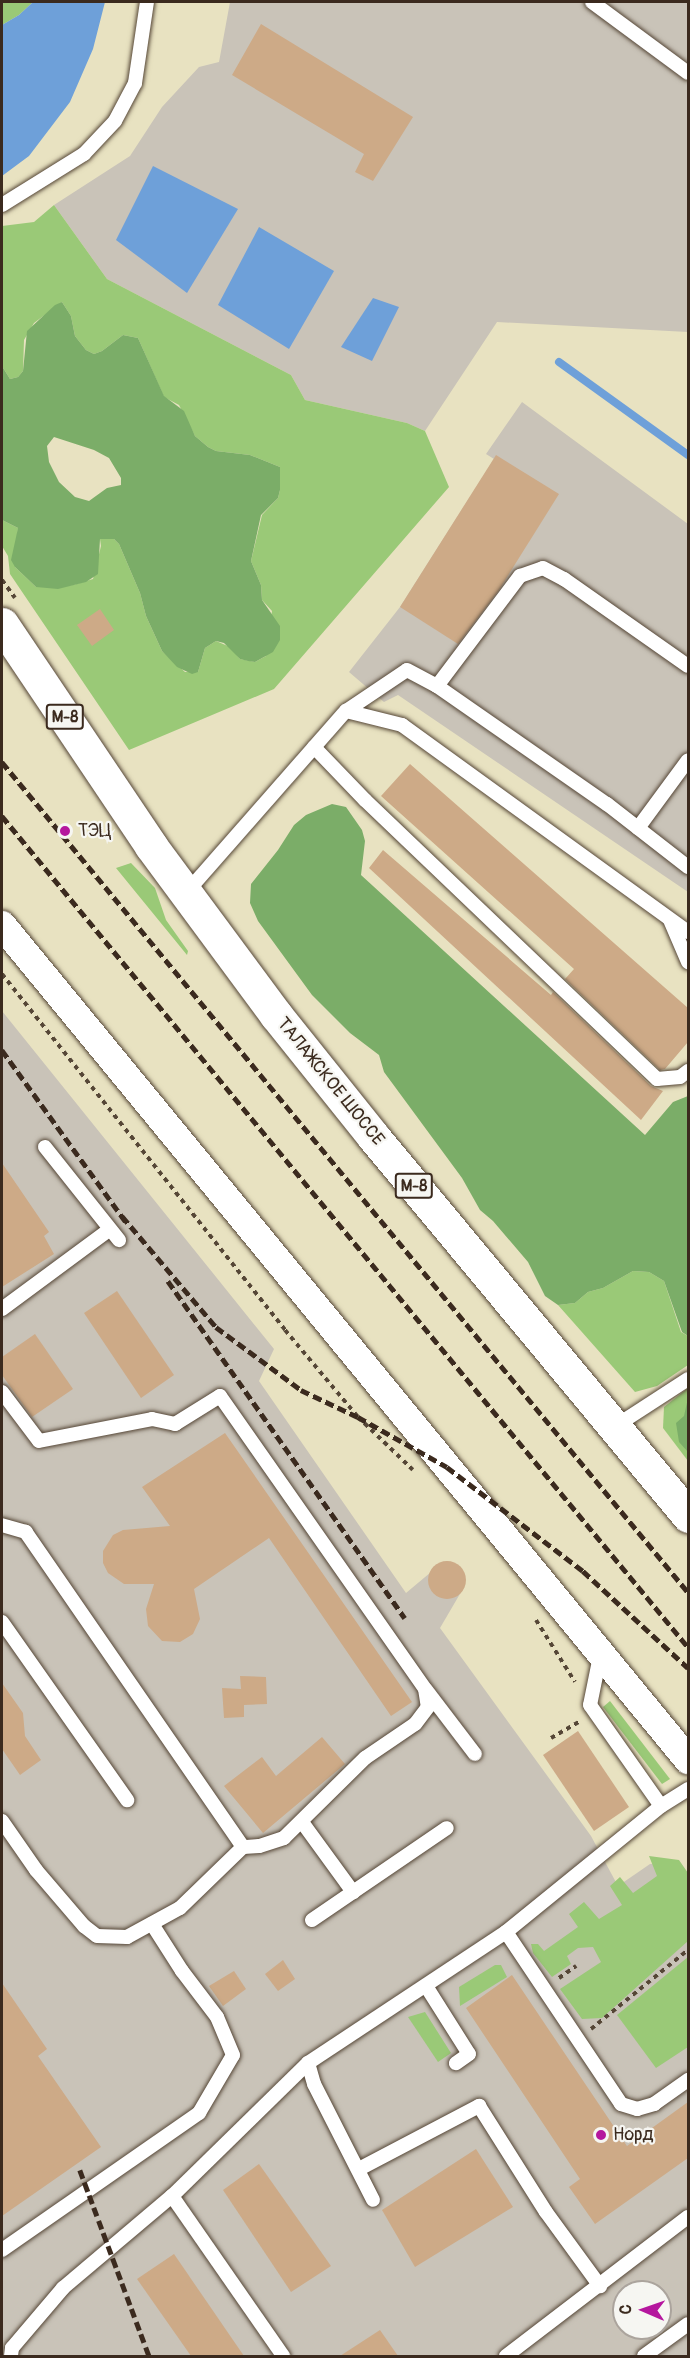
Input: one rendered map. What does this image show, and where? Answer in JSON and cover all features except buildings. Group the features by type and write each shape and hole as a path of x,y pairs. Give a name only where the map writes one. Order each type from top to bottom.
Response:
{"main road":[{"name":"ТАЛАЖСКОЕ ШОССЕ","path":"2,624 185,894 276,1015 364,1126 688,1516"}],"street":[{"path":"2,925 688,1760"}],"lane":[{"path":"2,205 84,154 115,121 135,83 147,2"},
{"path":"592,2 688,73"},
{"path":"437,686 520,576 543,568 564,579 688,666"},
{"path":"185,894 346,711 407,670 437,686 607,804 688,867"},
{"path":"346,711 402,725 688,932"},
{"path":"314,747 365,800 657,1078 680,1077 688,1071"},
{"path":"638,828 688,760"},
{"path":"670,919 688,962"},
{"path":"2,1309 115,1235 45,1148"},
{"path":"614,1427 688,1379"},
{"path":"2,1392 39,1441 152,1419 175,1424 220,1396 425,1689 475,1754"},
{"path":"2,1525 26,1532 243,1847"},
{"path":"2,1622 127,1800"},
{"path":"601,1654 590,1705 661,1806"},
{"path":"2,1821 36,1870 84,1926 97,1936 127,1937 180,1908 243,1847 259,1846 284,1838 365,1758 415,1724 428,1707 425,1689"},
{"path":"11,2356 12,2348 63,2288 172,2196 308,2063 506,1932 661,1806 688,1789"},
{"path":"302,1822 353,1892"},
{"path":"312,1920 447,1828"},
{"path":"2,2250 199,2113 233,2055 217,2017 182,1971 152,1924"},
{"path":"506,1932 576,2040 621,2104 637,2109 654,2104 688,2080"},
{"path":"426,1986 469,2054 456,2063"},
{"path":"308,2063 314,2084 373,2200"},
{"path":"359,2169 479,2106 546,2212 600,2286"},
{"path":"172,2196 283,2356"},
{"path":"506,2356 688,2217"},
{"path":"644,2356 688,2324"}],"path":[{"path":"2,974 285,1330 358,1417 419,1477"},
{"path":"530,1611 590,1705"},
{"path":"551,1738 580,1721"},
{"path":"576,2040 688,1950"}],"shaded area":[{"path":"230,2 688,2 688,332 497,322 425,431 407,423 305,400 291,375 107,279 54,205 130,156 162,107 199,67 219,62"},
{"path":"522,402 688,524 688,892 398,695 384,702 349,672 400,607 494,459 486,454"},
{"path":"2,1011 274,1349 259,1381 406,1593 443,1562 452,1562 463,1571 464,1587 440,1628 591,1836 618,1886 650,1864 674,1862 688,1882 688,2356 2,2356"}],"green space":[{"path":"2,2 33,2 19,15 2,25"},
{"path":"54,205 107,279 291,375 305,400 407,423 425,431 449,487 274,689 129,750 10,574 8,556 2,546 2,520 18,528 15,567 36,587 73,585 93,579 101,546 100,539 114,539 119,544 140,593 146,616 162,651 185,672 198,672 205,648 216,641 230,647 240,659 255,662 266,656 272,611 262,600 261,585 251,561 262,515 278,498 280,467 250,455 216,451 208,447 195,436 179,405 164,397 138,338 123,335 102,351 94,354 86,350 75,336 71,316 62,302 34,323 24,340 23,371 18,377 10,379 2,366 2,226 34,222"},
{"path":"62,302 71,316 75,336 86,350 94,354 102,351 123,335 138,338 164,396 184,411 195,436 208,447 216,451 250,455 280,467 278,498 261,515 251,561 261,585 262,600 280,626 280,640 273,652 255,662 248,661 240,659 224,643 216,641 205,648 198,672 192,674 177,667 162,651 119,544 114,539 100,539 98,574 86,582 58,589 36,587 15,567 11,560 18,528 2,520 2,366 10,379 18,377 23,371 27,331 55,305","holes":["54,437 94,450 109,458 121,478 121,485 107,488 89,501 75,497 59,482 49,462 47,446"]},
{"path":"332,804 346,807 362,830 365,841 361,875 645,1135 673,1102 688,1096 688,1336 682,1332 664,1281 649,1272 633,1271 603,1288 588,1292 575,1303 558,1305 545,1296 528,1262 493,1221 480,1210 462,1178 384,1072 379,1055 350,1033 312,995 258,921 250,903 251,884 294,825 306,815"},
{"path":"131,863 155,888 166,920 188,951 187,955 116,868"},
{"path":"633,1271 649,1272 664,1281 681,1332 688,1336 688,1365 657,1386 635,1392 558,1305 575,1303 588,1292 603,1288"},
{"path":"688,1388 688,1461 663,1428 664,1407"},
{"path":"688,1398 688,1452 679,1442 676,1423 684,1416"},
{"path":"610,1701 670,1779 662,1784 603,1707"},
{"path":"649,1856 679,1860 688,1873 688,1941 602,2018 582,2019 560,1989 601,1962 593,1947 578,1948 567,1956 571,1964 552,1977 533,1953 531,1944 538,1944 544,1951 578,1927 569,1914 584,1902 599,1919 622,1905 610,1886 620,1877 633,1893 657,1876"},
{"path":"688,1957 688,2047 656,2068 617,2015"},
{"path":"495,1965 501,1965 507,1977 460,2006 459,1987"},
{"path":"425,2012 451,2053 438,2062 408,2017"}],"water":[{"path":"33,2 105,2 93,49 70,102 29,156 2,176 2,25 19,15"},
{"path":"153,166 238,209 187,293 116,240"},
{"path":"259,227 334,271 289,349 218,305"},
{"path":"373,298 399,307 372,361 341,347"}],"waterway":[{"path":"559,362 688,455"}],"railway":[{"path":"2,762 688,1592"},
{"path":"2,816 688,1647"},
{"path":"2,1050 126,1222"},
{"path":"122,1216 216,1327 301,1390 358,1417 447,1467 583,1571 688,1668"},
{"path":"168,1281 405,1618"},
{"path":"80,2170 149,2356"}],"place":[{"name":"ТЭЦ","path":"65,831"},
{"name":"Норд","path":"601,2135"}]}
